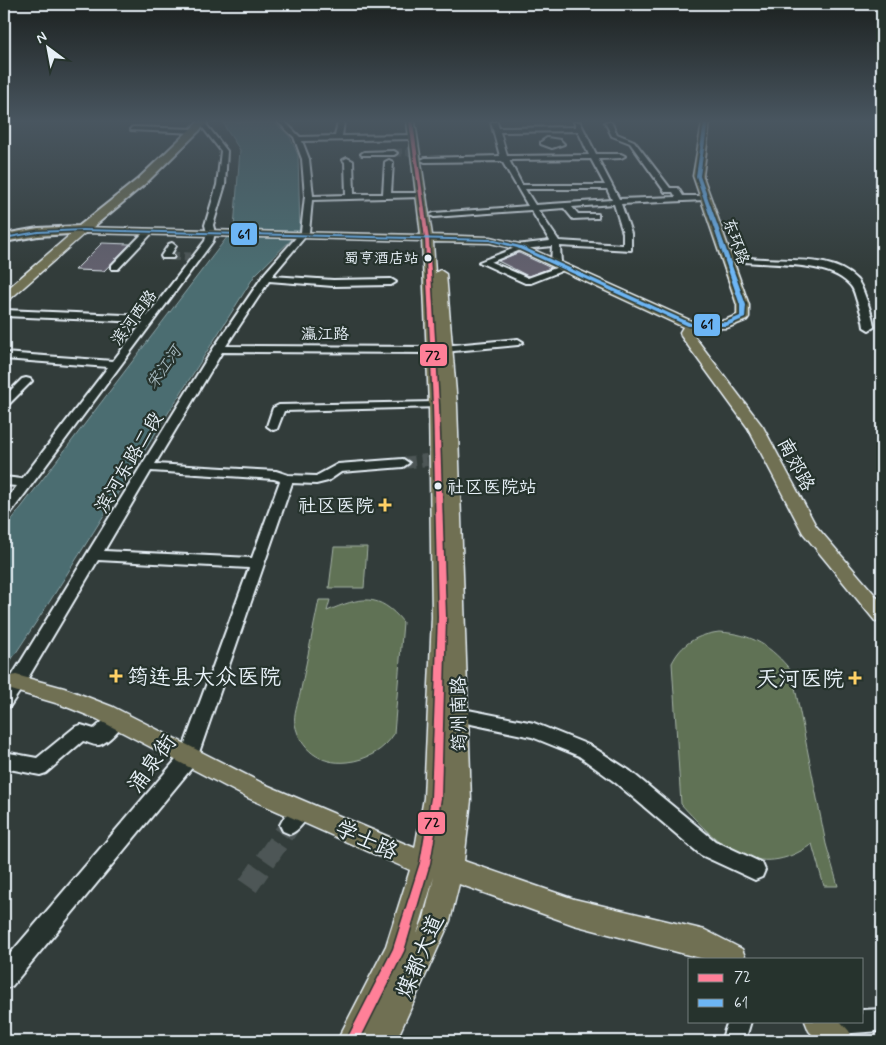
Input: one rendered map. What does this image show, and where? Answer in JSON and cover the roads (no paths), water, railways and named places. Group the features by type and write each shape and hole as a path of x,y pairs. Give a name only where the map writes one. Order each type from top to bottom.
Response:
{"highway":[{"path":"4,238 38,232 82,230 153,171"}],"main road":[{"path":"417,171 432,239 440,349"},
{"path":"427,171 434,215 432,239"},
{"name":"东环路","path":"690,325 727,324 743,317 743,305 704,198 698,176 699,171"},
{"path":"4,298 82,230 490,240 519,246 690,325"},
{"name":"南郊路","path":"690,325 687,332 688,336 755,428 809,529 882,616"},
{"name":"筠州南路","path":"438,866 436,798 441,626 432,459 440,349"},
{"name":"筠州南路","path":"438,866 460,800 450,405 440,349"},
{"name":"学士路","path":"7,687 64,697 116,719 256,791 296,817 574,912 704,944 730,958"},
{"name":"煤都大道","path":"352,1041 438,866"},
{"name":"煤都大道","path":"381,1041 437,920 438,866"}],"street":[{"name":"滨河西路","path":"4,512 194,257 208,241 211,233 209,226 221,184 222,171"},
{"name":"滨河东路二段","path":"7,687 95,555 218,349 266,278 302,235 307,223 306,171"},
{"path":"349,171 350,197"},
{"path":"387,196 388,171"},
{"path":"511,171 556,243 560,266 528,281 483,262 518,249 519,246 556,243 628,248 629,235 601,171"},
{"path":"654,171 668,190 675,190 680,198"},
{"path":"520,187 557,185 609,187"},
{"path":"556,196 557,185"},
{"path":"565,196 592,196 590,187"},
{"path":"307,198 422,195"},
{"path":"434,215 616,202 704,198"},
{"path":"568,206 576,217 595,216"},
{"path":"115,267 149,232"},
{"path":"170,256 165,256 172,246"},
{"path":"726,257 764,262 804,262 839,274 852,281 858,289 868,318 869,328"},
{"path":"266,278 333,283 391,282"},
{"path":"4,313 149,319"},
{"name":"瀛江路","path":"218,349 440,349 518,342"},
{"path":"4,356 116,364"},
{"path":"4,403 26,381"},
{"path":"273,426 279,408 436,405"},
{"path":"147,467 276,475 287,479 316,480 323,478 338,468 403,463"},
{"name":"涌泉街","path":"4,978 189,758 287,479"},
{"path":"4,481 26,483"},
{"path":"95,555 258,563"},
{"path":"458,715 534,730 585,751 623,777 708,848 755,870"},
{"path":"4,760 40,767 81,732 97,738 116,719"},
{"path":"827,1029 882,1020"},
{"path":"733,1041 740,1022"}],"water":[{"name":"宋江河","path":"238,171 298,171 300,231 255,275 4,671 4,530 234,228"}],"tunnel":[{"path":"170,256 191,257"},
{"path":"403,463 427,460"},
{"path":"248,886 290,825"}],"place":[{"name":"蜀亨酒店站","path":"428,258"},
{"name":"社区医院站","path":"438,486"},
{"name":"社区医院","path":"385,505"},
{"name":"筠连县大众医院","path":"116,676"},
{"name":"天河医院","path":"855,678"}]}
